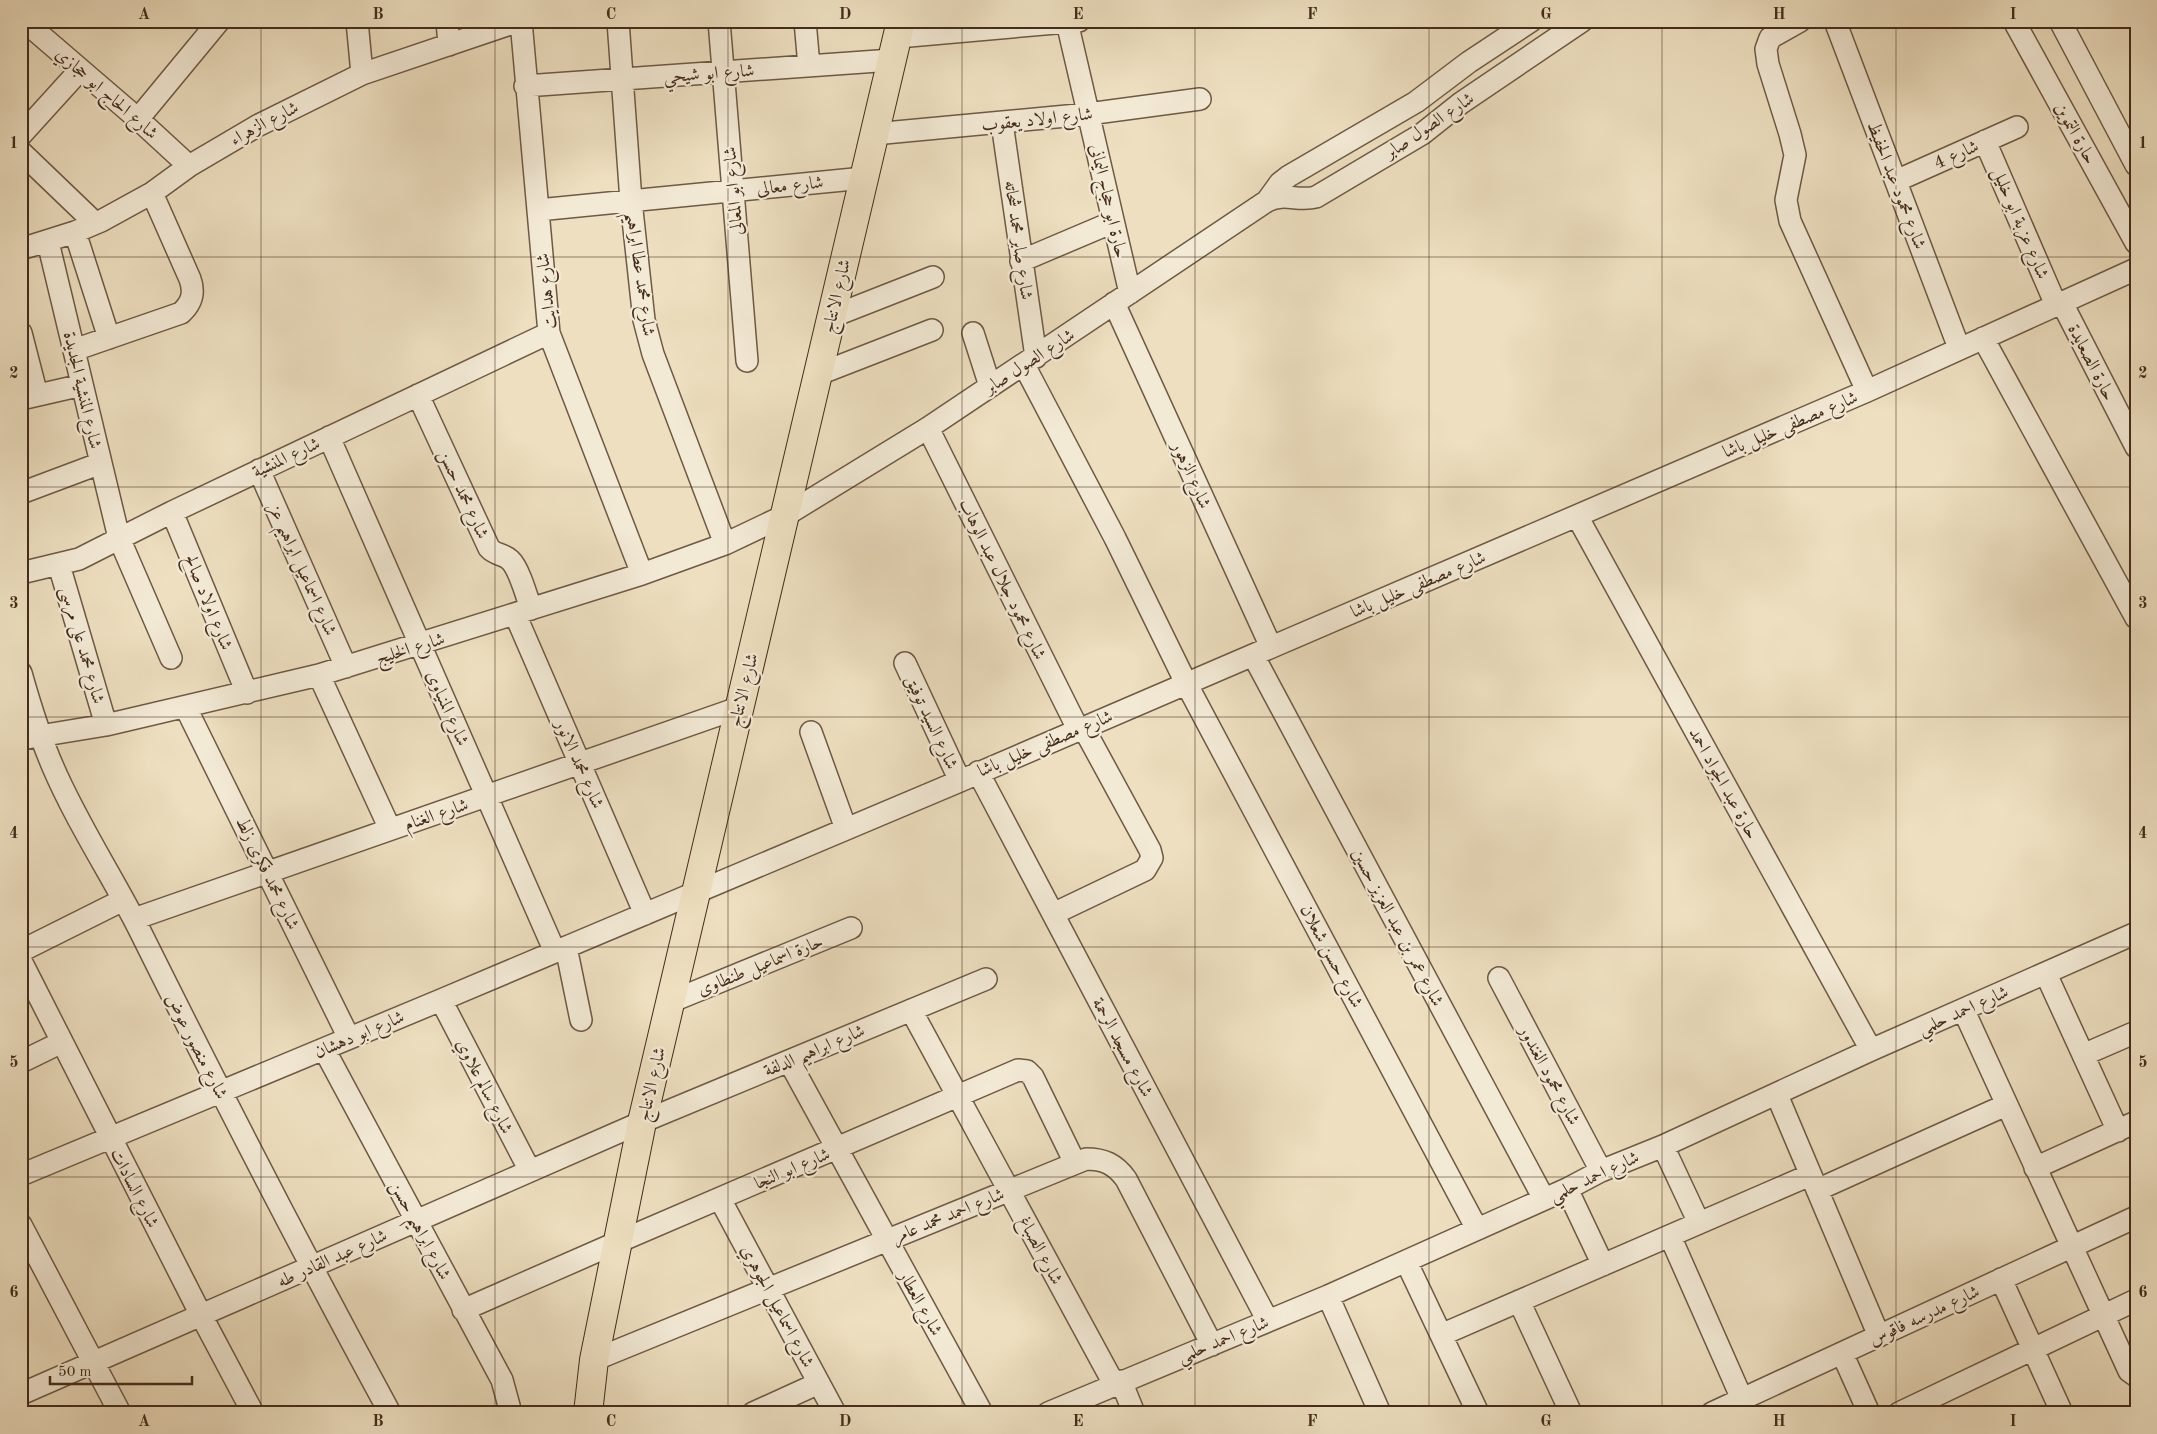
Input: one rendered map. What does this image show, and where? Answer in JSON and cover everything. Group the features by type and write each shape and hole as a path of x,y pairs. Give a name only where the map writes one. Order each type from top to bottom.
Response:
{"main road":[{"name":"شارع الانتاج","path":"588,1413 594,1360 642,1122 738,708 786,515 897,40"},
{"name":"شارع الانتاج","path":"572,1413 580,1387 594,1360"}],"street":[{"name":"شارع الحاج ابو حجازي","path":"24,21 138,119 189,166"},
{"path":"138,119 219,21"},
{"path":"357,21 362,74"},
{"path":"447,21 449,45"},
{"name":"شارع الزهراء","path":"21,249 48,242 96,223 152,193 189,166 274,117 362,74 520,21"},
{"name":"شارع هدايت","path":"520,21 549,333 642,574"},
{"name":"شارع محمد عطا ابراهيم","path":"618,21 631,201 644,320 648,337 725,544"},
{"name":"شارع ابو المعالى","path":"719,21 747,361"},
{"path":"805,21 809,66"},
{"name":"شارع الصول صابر","path":"1267,201 1276,187 1289,176 1416,102 1469,62 1531,21"},
{"name":"شارع الصول صابر","path":"786,515 928,428 1267,201 1283,196 1308,199 1316,197 1422,134 1461,103 1582,21"},
{"path":"1800,21 1770,38 1766,50 1768,64 1790,134 1794,155 1786,200 1790,221 1867,391"},
{"name":"شارع محمود عبد الحفيظ","path":"1835,21 1959,348"},
{"path":"2060,21 2136,165"},
{"name":"شارع ابو شيحي","path":"525,86 809,66 897,40 1073,22"},
{"name":"حارة ابو حجاج اليمانى","path":"1073,22 1088,114 1113,222 1122,298"},
{"name":"حارة التموين","path":"2016,23 2136,243"},
{"path":"21,135 80,70"},
{"name":"شارع اولاد يعقوب","path":"874,134 1088,114 1200,99"},
{"name":"شارع صابر محمد شحاته","path":"1002,123 1021,261 1030,361 1186,683"},
{"name":"شارع 4","path":"1896,181 2017,127"},
{"name":"شارع عزبة ابو خليل","path":"1985,141 2059,304"},
{"path":"21,152 96,223"},
{"name":"شارع معالى","path":"538,210 864,178"},
{"path":"74,350 181,313 188,306 192,298 193,288 190,279 152,193"},
{"path":"1021,261 1113,222"},
{"path":"74,232 109,338"},
{"name":"شارع المنشية الجديدة","path":"48,242 119,538 171,658"},
{"name":"شارع مصطفى خليل باشا","path":"696,892 1867,391 2136,269"},
{"path":"831,317 933,277"},
{"name":"شارع الزهور","path":"1122,298 1262,651"},
{"name":"حارة الصعايدة","path":"2059,304 2136,447"},
{"path":"819,374 932,330"},
{"path":"21,333 29,397 82,385"},
{"name":"شارع المنشية","path":"21,573 59,565 79,558 549,333"},
{"path":"973,333 990,386"},
{"path":"1983,338 2136,618"},
{"name":"شارع محمد حسن","path":"418,395 489,548 496,554 506,557 513,564 523,612"},
{"name":"شارع محمود جلال عبد الوهاب","path":"928,428 1080,728 1150,850 1152,858 1145,870 1053,914"},
{"name":"شارع المنياوى","path":"329,437 486,796 561,950"},
{"path":"21,493 101,463"},
{"name":"شارع اسماعيل ابراهيم عز","path":"260,470 346,667"},
{"name":"شارع اولاد صالح","path":"172,512 247,693"},
{"name":"شارع الخليج","path":"31,737 106,725 186,708 319,675 420,645 642,574 725,544 786,515"},
{"name":"حارة عبد الجواد احمد","path":"1577,516 1872,1050"},
{"name":"شارع محمد على مرسى","path":"59,565 106,725"},
{"name":"شارع محمد الانور","path":"523,612 579,763 645,914"},
{"name":"شارع عمر بن عبد العزيز حسين","path":"1262,651 1544,1199"},
{"name":"شارع السيد توفيق","path":"905,663 969,776"},
{"name":"شارع منصور عوض","path":"21,672 31,737 67,797 134,919 220,1092 390,1413"},
{"path":"319,675 390,830"},
{"name":"شارع حسن شعلان","path":"1186,683 1478,1229"},
{"name":"شارع محمد فكرى زلط","path":"186,708 349,1038"},
{"name":"شارع الغنام","path":"134,919 738,708"},
{"path":"811,732 846,829"},
{"name":"شارع مسجد الرحمة","path":"969,776 1053,914 1268,1321"},
{"name":"شارع ابو دهشان","path":"21,1174 696,892"},
{"path":"21,951 123,900"},
{"name":"حارة اسماعيل طنطاوى","path":"670,1002 850,928"},
{"name":"شارع احمد حلمي","path":"1048,1413 1118,1382 1328,1296 1566,1189 1600,1171 1663,1146 1872,1050 1964,1011 2136,933"},
{"path":"561,950 581,1020"},
{"name":"شارع السادات","path":"21,961 110,1138 253,1413"},
{"path":"2035,1168 2127,1126 2083,1055 2046,974"},
{"name":"شارع محمود الغندور","path":"1499,978 1600,1171"},
{"name":"شارع ابراهيم الدلفة","path":"642,1122 986,979"},
{"name":"شارع سالم علاوي","path":"441,1000 530,1172"},
{"name":"شارع الصباغ","path":"911,1010 1134,1413"},
{"path":"1964,1011 2102,1316 2129,1371 2136,1376"},
{"path":"2083,1055 2136,1032"},
{"path":"21,1062 62,1042"},
{"name":"شارع ابراهيم حسن","path":"324,1049 502,1380 511,1413"},
{"name":"شارع العطار","path":"789,1061 982,1413"},
{"name":"شارع ابو النجا","path":"463,1310 1018,1070 1027,1071 1033,1077 1075,1163"},
{"path":"1776,1095 1879,1336"},
{"path":"1441,1335 1699,1224 1814,1183 2006,1105"},
{"name":"شارع عبد القادر طه","path":"21,1394 642,1122"},
{"path":"1663,1146 1699,1224"},
{"name":"شارع احمد محمد عامر","path":"594,1360 1086,1159 1098,1159 1109,1163 1119,1170 1126,1179 1212,1344"},
{"path":"1566,1189 1603,1265"},
{"name":"شارع اسماعيل الجوهري","path":"720,1199 835,1413"},
{"name":"شارع مدرسه فاقوس","path":"1712,1413 2136,1217"},
{"path":"21,1224 120,1413"},
{"path":"1670,1236 1742,1399"},
{"path":"1406,1261 1478,1413"},
{"path":"2001,1279 2062,1413"},
{"path":"1328,1296 1380,1413"},
{"path":"1900,1413 2136,1300"},
{"path":"1519,1301 1571,1413"},
{"path":"1842,1353 1869,1413"},
{"path":"753,1413 819,1383"}]}
